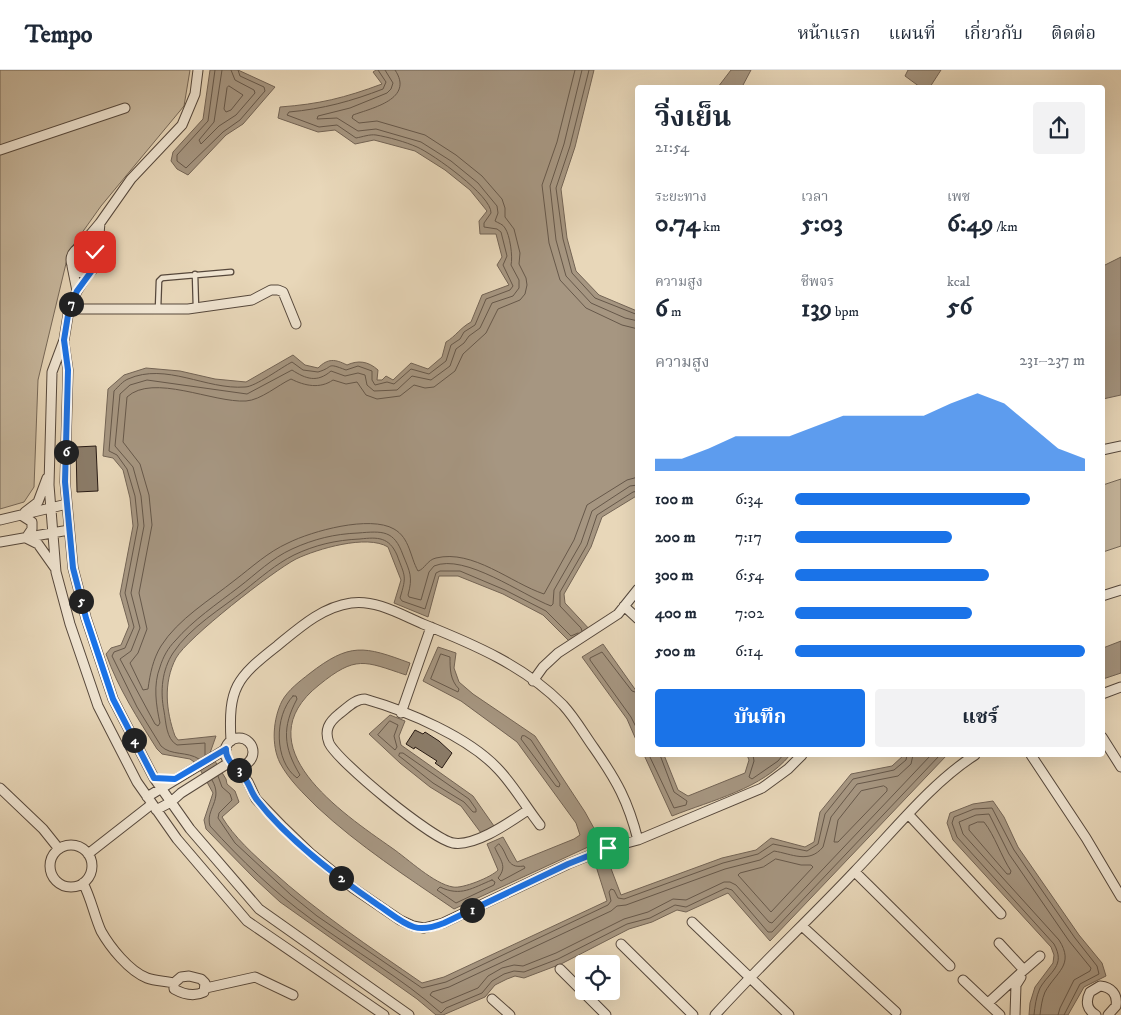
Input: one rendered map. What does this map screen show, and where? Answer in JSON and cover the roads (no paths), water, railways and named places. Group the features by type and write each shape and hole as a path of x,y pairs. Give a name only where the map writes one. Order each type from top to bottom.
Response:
{"street":[{"path":"77,291 72,254 100,223 131,180 182,125 196,94 198,70"},
{"path":"0,150 125,108"},
{"path":"100,223 96,265 77,291 69,309 64,340 52,372 49,473 56,571 70,624 98,706 137,782 176,839 247,921 384,1015"},
{"path":"79,248 88,247 97,256"},
{"path":"72,263 81,272 90,271"},
{"path":"69,309 196,308 252,300 271,290 278,290 283,292 296,324"},
{"path":"64,340 68,370 65,482 75,576 86,618 113,699 154,778 180,815 222,868 259,909 408,1015"},
{"path":"1105,449 1121,446"},
{"path":"21,515 38,502 49,473"},
{"path":"0,520 67,504"},
{"path":"21,515 32,522 32,529 26,538"},
{"path":"0,542 69,530"},
{"path":"26,538 38,544 56,571"},
{"path":"1105,595 1121,590"},
{"path":"533,681 543,667 572,643 618,614 635,593"},
{"path":"638,840 630,810 608,768 571,714 554,696 502,659 481,648 385,608 353,602 325,610 301,626 252,666 242,676 233,695 229,717 230,728 227,758 248,782 256,799 310,853 353,888 400,920 413,926 424,928 444,923 568,864 608,848 638,840 762,788 782,774 800,757"},
{"path":"624,606 635,616"},
{"path":"401,713 431,626"},
{"path":"1105,693 1121,687"},
{"path":"528,810 498,830 481,837 460,843 445,840 402,811 333,750 329,743 327,729 330,722 360,699 371,701 438,727 480,754 499,770 540,825"},
{"path":"230,728 251,746 253,755 248,782"},
{"path":"88,854 152,804 162,788 214,756 236,739 245,740"},
{"path":"1105,742 1121,767"},
{"path":"715,1015 957,766 971,757"},
{"path":"1032,757 1086,838 1121,897"},
{"path":"152,804 171,802 181,793 222,768 232,764 244,765 251,760"},
{"path":"154,778 175,779"},
{"path":"0,788 48,834 59,849"},
{"path":"180,815 181,793"},
{"path":"909,815 1001,914"},
{"path":"74,845 88,854 92,870 83,883 68,887 54,878 50,862 59,849 74,845"},
{"path":"855,872 950,966"},
{"path":"83,883 91,899 102,931 118,954 137,972 147,978 174,983"},
{"path":"692,922 789,1015"},
{"path":"802,926 896,1012"},
{"path":"999,943 1024,970"},
{"path":"621,944 693,1015"},
{"path":"988,1003 1040,956"},
{"path":"560,969 606,1015"},
{"path":"1015,1015 1016,985 1024,970"},
{"path":"206,988 205,983 201,979 188,976 181,977 174,983 174,989 186,994 199,994 206,988 254,977 293,995"},
{"path":"963,980 1000,1015"},
{"path":"1096,1015 1086,1011 1090,992 1100,986 1110,989 1121,986"},
{"path":"1108,1015 1119,1004 1116,996 1110,989"},
{"path":"492,998 510,1015"}],"lane":[{"path":"158,309 159,282 162,278 232,272"},
{"path":"195,274 196,308"}],"water":[{"path":"210,70 238,70 275,87 243,124 226,135 188,175 177,169 171,161 173,152 203,119"},
{"path":"376,70 594,70 575,147 561,189 567,238 576,271 599,295 635,310 635,497 602,517 591,547 564,594 565,603 592,632 571,643 543,615 503,594 458,576 439,576 428,617 394,603 401,580 388,547 379,543 355,542 342,544 296,559 269,577 213,621 183,648 176,658 169,677 167,697 175,736 178,740 216,736 210,753 226,779 227,784 235,791 239,802 222,817 232,832 258,858 307,901 422,983 444,977 607,901 595,863 607,858 621,895 722,858 756,850 771,838 805,847 814,842 820,812 851,774 892,766 902,757 945,757 770,941 728,893 686,912 677,910 652,922 629,929 578,955 575,955 575,957 561,964 524,978 515,976 507,979 495,985 485,997 443,1015 436,1015 417,999 280,902 206,829 204,820 213,793 197,764 190,759 162,754 157,749 116,679 106,654 111,648 121,645 129,626 120,594 133,526 130,498 123,470 113,458 103,456 108,389 124,375 146,368 180,371 215,379 246,382 293,355 305,365 318,368 325,362 332,360 347,365 355,362 367,363 378,370 377,380 382,380 386,376 393,380 411,363 428,369 442,357 446,342 471,322 482,295 509,285 497,265 502,257 496,234 480,234 479,221 487,211 470,190 445,170 415,151 374,140 355,144 335,130 318,132 278,118 280,107 332,100 382,84 373,72"},
{"path":"731,70 751,70 743,85 720,85"},
{"path":"908,70 941,70 931,85 917,85 905,76"},
{"path":"1121,257 1121,395 1105,399 1105,265"},
{"path":"1121,641 1121,673 1105,678 1105,647"},
{"path":"603,644 635,689 635,737 627,719 582,657"},
{"path":"438,647 456,653 454,668 459,682 473,694 535,736 585,812 601,841 454,909 366,848 317,807 297,786 280,763 274,740 275,724 282,701 291,689 302,680 323,664 347,652 358,650 381,653 410,663 406,675 370,664 352,665 332,675 319,685 298,708 291,731 295,754 308,776 327,797 421,871 453,887 477,882 498,870 487,844 503,837 517,862 580,835 576,823 517,742 461,701 423,681"},
{"path":"390,715 405,721 399,736 401,745 473,796 494,826 481,833 461,806 430,787 400,763 369,734"},
{"path":"645,757 665,757 678,790 688,796 745,773 749,760 748,757 788,757 779,767 751,785 720,799 672,816"},
{"path":"993,801 1004,817 1018,847 1079,935 1102,963 1106,976 1084,987 1068,1015 1029,1015 1030,1003 1035,987 1053,963 1054,955 1051,947 953,840 947,823 950,813 973,804"}]}
